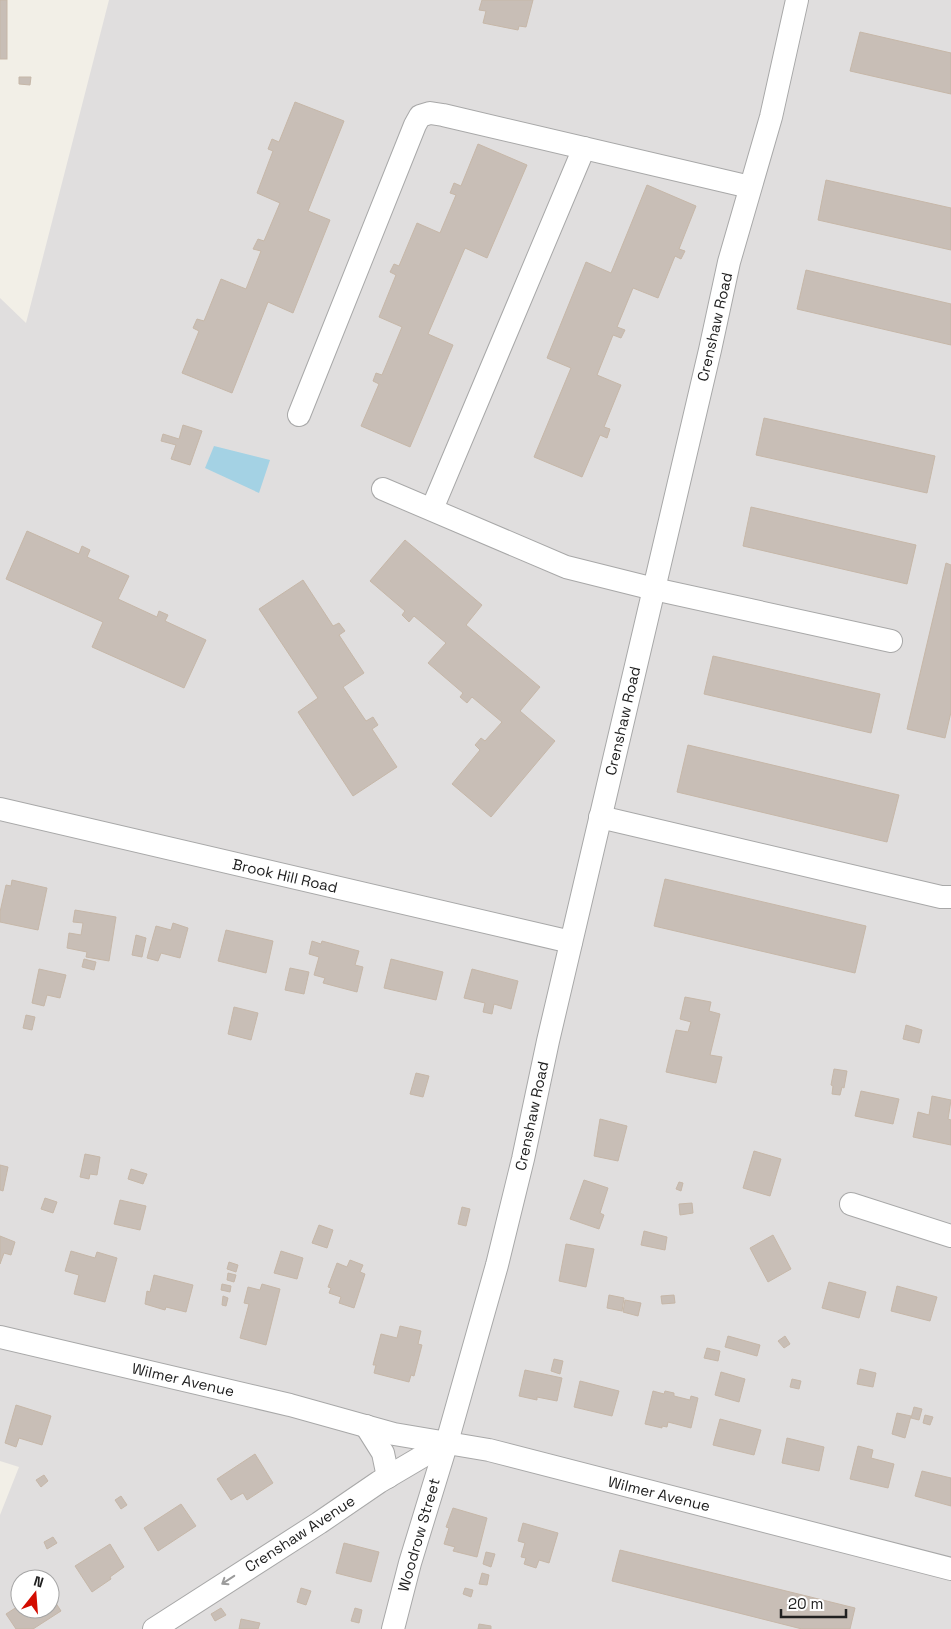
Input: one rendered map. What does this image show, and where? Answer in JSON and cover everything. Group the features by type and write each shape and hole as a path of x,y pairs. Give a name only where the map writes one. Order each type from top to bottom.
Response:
{"street":[{"name":"Crenshaw Road","path":"447,1442 497,1265 523,1159 548,1041 729,262 773,107 797,0"},
{"path":"299,414 415,124 420,116 430,113 443,115 750,187"},
{"path":"432,509 584,148"},
{"path":"383,489 566,567 654,589 891,641"},
{"name":"Brook Hill Road","path":"0,809 571,942"},
{"path":"600,817 941,897 951,896"},
{"path":"851,1204 951,1236"},
{"name":"Wilmer Avenue","path":"0,1336 290,1405 394,1434 488,1450 951,1569"},
{"path":"366,1426 383,1453 388,1477"},
{"name":"Crenshaw Avenue","path":"154,1629 388,1477 447,1442"},
{"name":"Woodrow Street","path":"393,1629 410,1563 447,1442"}],"shaded area":[{"path":"109,0 951,0 951,1629 0,1629 0,1515 19,1467 0,1461 0,298 26,323"}],"water":[{"path":"214,446 270,460 259,493 205,468"}],"building":[{"path":"0,0 7,0 7,59 0,59"},
{"path":"482,0 533,0 526,27 519,26 518,30 483,23 486,11 479,10"},
{"path":"860,32 951,53 951,94 850,71"},
{"path":"19,77 31,77 30,85 19,84"},
{"path":"295,102 344,121 308,211 330,220 293,313 268,302 232,393 182,373 199,331 193,328 197,319 204,321 221,279 246,289 261,251 253,249 258,239 264,241 280,203 257,193 273,151 268,149 272,139 279,142"},
{"path":"478,144 527,165 487,258 465,248 428,334 453,345 410,447 361,426 379,384 373,381 376,373 382,375 402,327 379,317 396,275 390,272 394,264 399,266 417,223 440,233 456,195 450,193 454,183 461,186"},
{"path":"826,180 951,208 951,250 818,220"},
{"path":"647,185 696,206 679,249 685,251 681,259 675,256 658,298 633,288 617,327 625,330 621,338 613,335 597,375 621,385 604,427 610,429 607,438 600,435 582,477 534,457 571,368 547,358 586,262 611,273"},
{"path":"806,270 951,304 951,345 797,309"},
{"path":"764,418 935,456 927,493 756,455"},
{"path":"183,425 202,431 190,465 171,459 176,445 161,441 163,434 179,439"},
{"path":"751,507 916,545 907,584 743,546"},
{"path":"27,531 79,554 82,546 90,550 87,557 129,576 118,599 157,617 159,611 168,615 165,621 206,640 184,688 92,647 103,622 6,579"},
{"path":"405,540 482,605 466,625 540,687 520,711 555,741 491,817 452,784 480,750 475,745 481,738 485,741 502,722 472,697 467,703 460,697 463,693 428,663 446,643 414,616 409,622 402,615 405,611 370,581"},
{"path":"946,563 951,565 951,712 945,738 907,729"},
{"path":"303,580 333,626 339,623 345,631 339,635 364,673 343,687 366,721 373,717 378,725 372,729 397,767 353,796 298,712 318,698 259,609"},
{"path":"713,656 880,694 871,733 704,694"},
{"path":"688,745 899,795 887,842 677,792"},
{"path":"665,879 866,926 855,973 654,926"},
{"path":"12,880 47,888 38,930 0,922 0,912 6,885 11,886"},
{"path":"75,910 116,917 109,961 86,957 87,952 67,948 69,933 81,935 83,923 73,922"},
{"path":"173,923 188,928 180,958 161,953 158,961 147,958 156,926 171,930"},
{"path":"226,930 273,941 266,973 218,961"},
{"path":"136,935 146,938 142,957 132,955"},
{"path":"312,941 321,944 322,941 359,951 355,965 363,967 357,992 323,983 325,978 314,975 319,957 309,954"},
{"path":"84,959 96,962 94,970 82,967"},
{"path":"391,959 443,972 436,1000 384,988"},
{"path":"290,968 309,972 304,994 285,990"},
{"path":"39,969 66,975 60,998 47,995 44,1006 32,1003"},
{"path":"472,969 518,981 511,1009 494,1004 492,1014 483,1012 485,1003 464,998"},
{"path":"685,997 711,1002 709,1011 720,1014 710,1055 722,1057 716,1083 666,1072 676,1030 688,1032 691,1022 680,1019"},
{"path":"234,1007 258,1013 251,1040 228,1034"},
{"path":"26,1015 35,1017 32,1030 23,1028"},
{"path":"906,1025 922,1030 919,1043 903,1039"},
{"path":"834,1069 847,1071 844,1088 842,1087 840,1095 832,1094 833,1086 831,1085"},
{"path":"416,1073 429,1076 423,1097 410,1094"},
{"path":"861,1091 899,1099 893,1124 855,1116"},
{"path":"932,1096 951,1100 948,1119 951,1120 951,1145 913,1137 918,1112 929,1115"},
{"path":"600,1119 627,1126 618,1161 594,1156"},
{"path":"754,1151 781,1159 770,1196 743,1188"},
{"path":"85,1154 100,1157 97,1175 90,1174 89,1179 80,1177"},
{"path":"0,1165 8,1167 3,1191 0,1190"},
{"path":"131,1169 147,1174 143,1184 128,1179"},
{"path":"584,1180 608,1188 600,1213 604,1215 599,1229 570,1219"},
{"path":"679,1182 683,1183 681,1191 676,1189"},
{"path":"45,1198 57,1202 53,1213 41,1209"},
{"path":"120,1200 146,1206 140,1230 114,1224"},
{"path":"692,1203 693,1213 680,1215 679,1204"},
{"path":"462,1207 470,1209 466,1226 458,1224"},
{"path":"319,1225 333,1230 327,1248 312,1243"},
{"path":"644,1231 667,1237 665,1250 641,1245"},
{"path":"773,1235 791,1269 768,1282 750,1248"},
{"path":"0,1236 15,1242 11,1255 4,1253 0,1264"},
{"path":"566,1244 594,1249 586,1287 559,1281"},
{"path":"71,1251 95,1258 97,1252 117,1258 105,1302 74,1294 79,1275 65,1271"},
{"path":"281,1251 303,1258 297,1279 274,1273"},
{"path":"350,1260 363,1265 360,1272 365,1274 354,1308 339,1303 341,1297 329,1293 331,1288 328,1287 337,1263 347,1267"},
{"path":"229,1262 238,1265 236,1272 227,1269"},
{"path":"228,1273 236,1275 234,1282 227,1280"},
{"path":"154,1275 193,1285 186,1312 166,1307 165,1310 145,1304 147,1291 150,1292"},
{"path":"829,1282 866,1292 859,1318 822,1308"},
{"path":"222,1284 231,1286 230,1292 221,1290"},
{"path":"262,1284 280,1289 266,1345 240,1338 249,1304 244,1303 248,1287 260,1290"},
{"path":"897,1286 937,1297 930,1321 891,1311"},
{"path":"609,1295 624,1298 622,1311 607,1308"},
{"path":"674,1295 675,1303 662,1304 661,1296"},
{"path":"223,1296 228,1298 226,1306 222,1305"},
{"path":"625,1300 641,1303 638,1316 623,1312"},
{"path":"400,1326 421,1331 418,1344 422,1345 414,1376 411,1375 409,1382 374,1373 376,1365 373,1365 381,1334 397,1338"},
{"path":"728,1336 760,1345 757,1356 725,1347"},
{"path":"785,1336 790,1344 784,1348 778,1341"},
{"path":"707,1348 720,1351 718,1361 704,1358"},
{"path":"554,1359 563,1361 560,1374 551,1371"},
{"path":"860,1369 876,1373 873,1387 857,1384"},
{"path":"525,1370 562,1378 557,1401 537,1397 537,1400 519,1396"},
{"path":"721,1372 745,1379 739,1402 715,1395"},
{"path":"792,1379 801,1381 799,1389 790,1387"},
{"path":"580,1381 619,1391 612,1416 574,1407"},
{"path":"653,1391 664,1394 665,1391 674,1393 674,1396 690,1400 691,1396 698,1398 691,1428 668,1422 667,1427 662,1426 662,1428 645,1424"},
{"path":"16,1405 51,1416 42,1445 19,1438 16,1447 5,1443"},
{"path":"914,1407 922,1409 919,1420 911,1418"},
{"path":"897,1413 911,1416 905,1438 892,1434"},
{"path":"925,1415 933,1417 930,1425 923,1423"},
{"path":"720,1419 761,1430 754,1455 713,1445"},
{"path":"787,1438 824,1447 819,1471 782,1463"},
{"path":"858,1446 873,1450 871,1458 894,1464 888,1488 850,1479"},
{"path":"255,1454 273,1483 247,1500 243,1493 231,1500 217,1479"},
{"path":"922,1471 951,1478 951,1506 915,1496"},
{"path":"44,1475 48,1481 41,1487 36,1480"},
{"path":"121,1496 127,1505 121,1509 115,1500"},
{"path":"181,1504 196,1526 158,1551 144,1528"},
{"path":"453,1508 487,1518 477,1557 453,1551 455,1547 444,1544 449,1528 446,1527"},
{"path":"523,1523 558,1533 549,1563 539,1560 536,1568 524,1564 526,1558 521,1557 525,1543 518,1541"},
{"path":"53,1537 57,1543 47,1549 44,1542"},
{"path":"344,1543 379,1552 371,1582 336,1573"},
{"path":"110,1544 124,1567 92,1592 75,1566"},
{"path":"620,1550 855,1608 850,1629 802,1629 612,1581"},
{"path":"486,1552 495,1554 491,1567 483,1564"},
{"path":"482,1573 489,1575 487,1585 479,1584"},
{"path":"301,1588 311,1591 306,1605 297,1602"},
{"path":"465,1588 473,1590 471,1597 463,1594"},
{"path":"221,1608 226,1615 215,1621 211,1614"},
{"path":"355,1608 362,1610 359,1623 351,1621"},
{"path":"10,1611 10,1619 49,1619 33,1629 16,1629 6,1614"},
{"path":"241,1619 260,1623 258,1629 239,1629"},
{"path":"479,1624 491,1626 491,1629 478,1629"}]}
